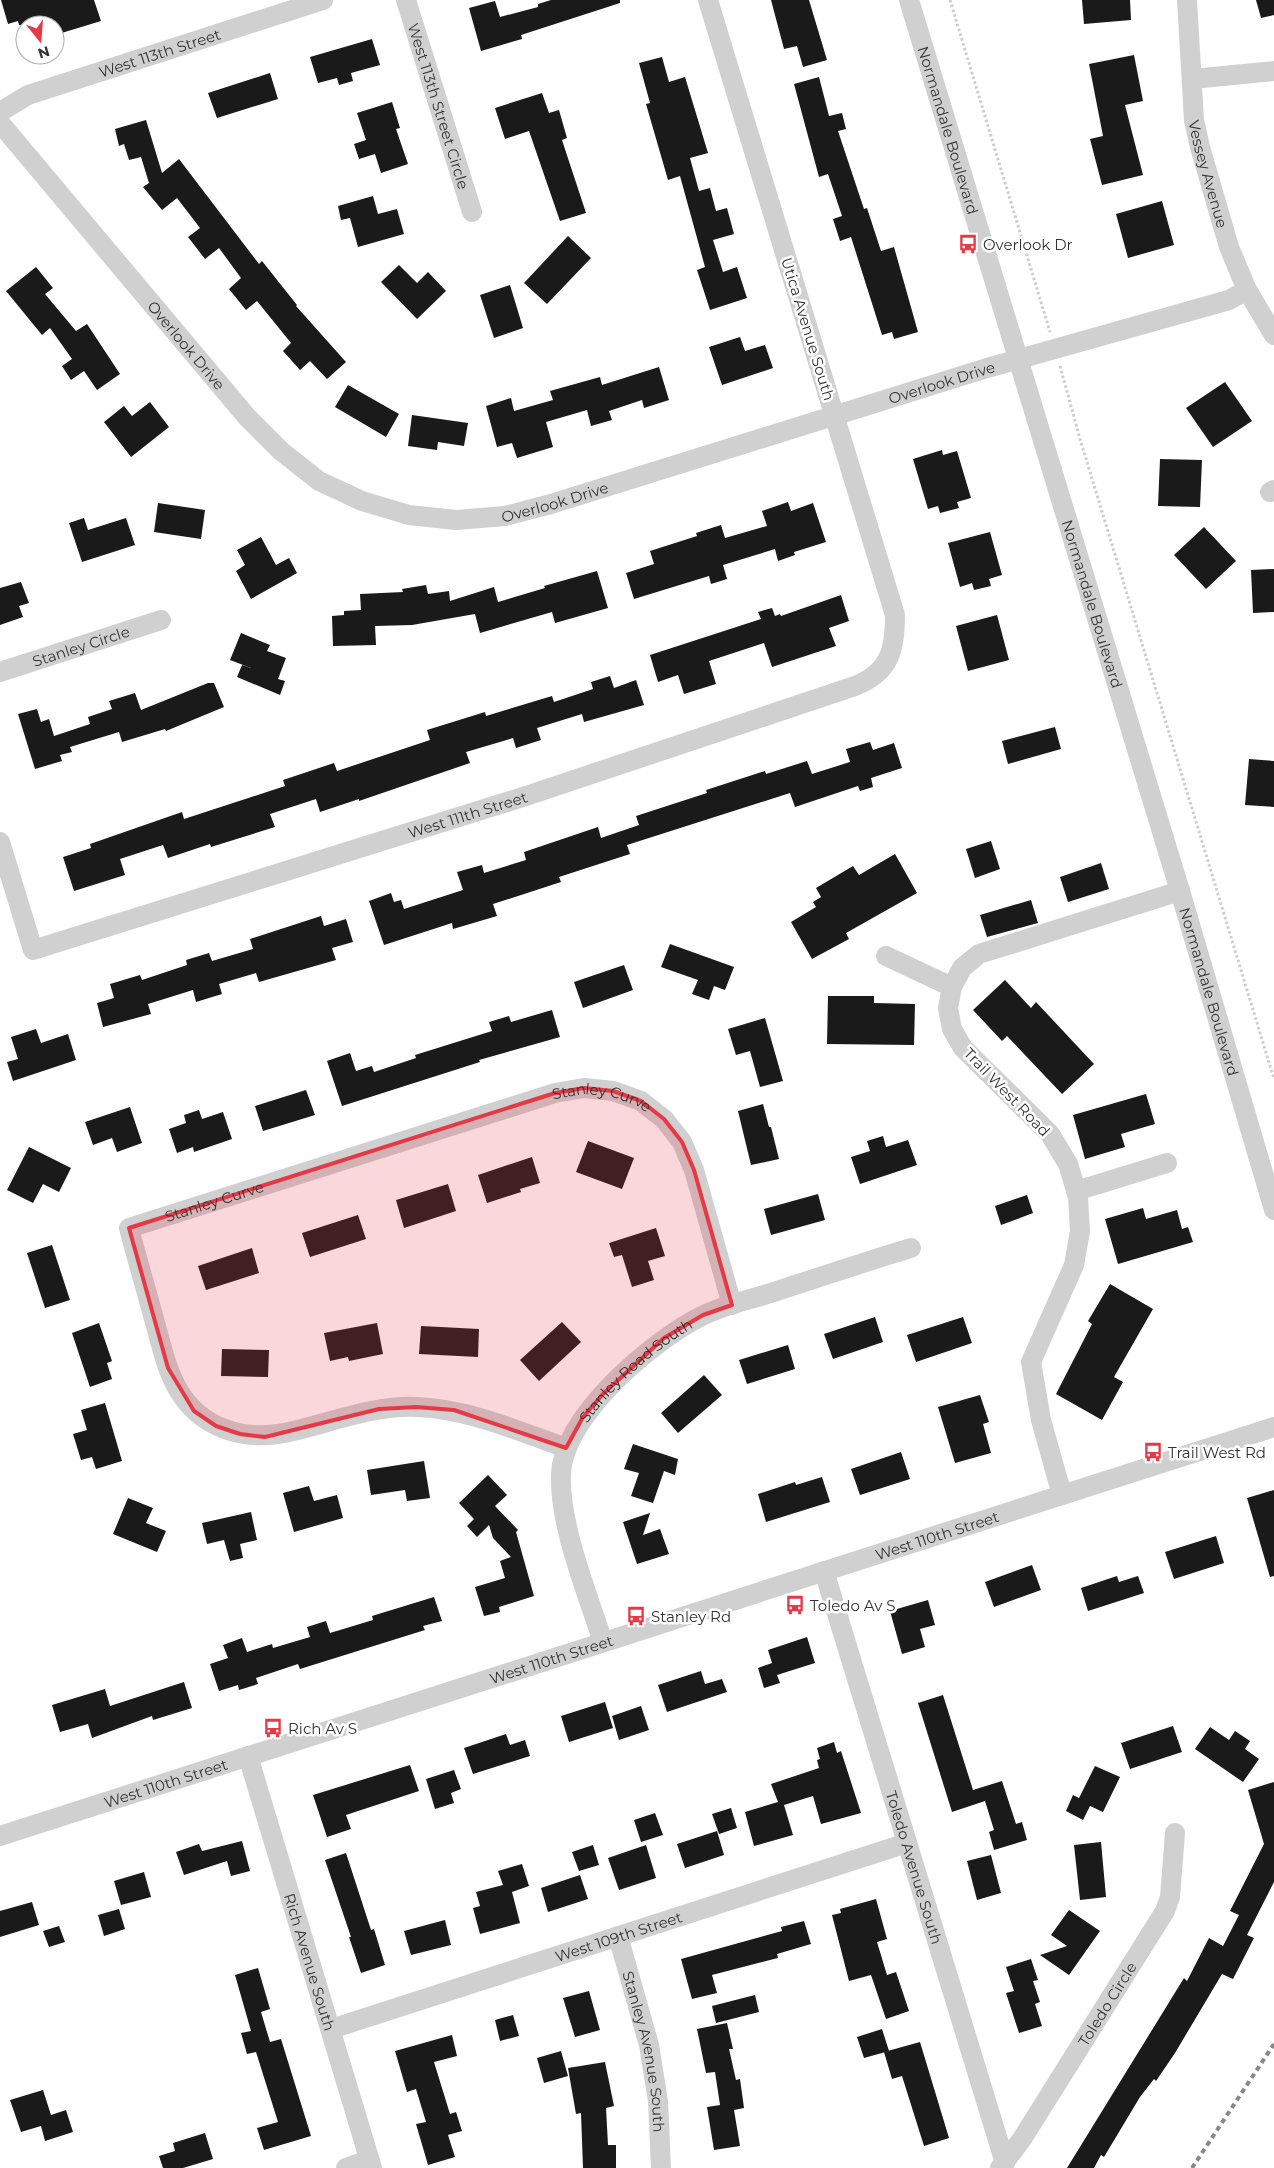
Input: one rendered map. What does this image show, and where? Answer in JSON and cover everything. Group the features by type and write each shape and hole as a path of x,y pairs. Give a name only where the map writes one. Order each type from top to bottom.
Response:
{"street":[{"name":"West 113th Street","path":"0,112 28,95 323,0"},
{"name":"West 113th Street Circle","path":"406,0 472,212"},
{"name":"Utica Avenue South","path":"708,0 895,614 895,638 889,658"},
{"name":"Normandale Boulevard","path":"908,0 1180,891 1274,1210"},
{"name":"Vessey Avenue","path":"1188,0 1194,120 1200,147 1229,247 1247,290 1274,336"},
{"path":"1192,79 1274,72"},
{"name":"Overlook Drive","path":"0,122 247,417 281,451 319,481 362,501 409,515 456,520 505,516 551,504 834,415 1017,360 1229,300 1247,290"},
{"name":"Stanley Circle","path":"0,672 161,620"},
{"name":"West 111th Street","path":"0,842 33,950 523,797 855,686 867,681 880,671 889,658"},
{"name":"Trail West Road","path":"1062,1495 1041,1420 1031,1362 1074,1265 1080,1231 1076,1191 1068,1164 1050,1134 963,1048 952,1029 948,1008 952,987 962,968 979,954 1180,891"},
{"path":"886,956 952,987"},
{"name":"Stanley Curve","path":"566,1448 454,1410 416,1407 370,1411 265,1437 240,1434 216,1426 194,1411 178,1391 168,1368 129,1228 555,1093 584,1088 613,1091 641,1102 664,1119 682,1142 694,1170 732,1305"},
{"path":"1076,1191 1167,1163"},
{"name":"Stanley Road South","path":"603,1642 562,1502 561,1472 566,1448 583,1417 630,1368 664,1338 703,1315 911,1248"},
{"name":"West 110th Street","path":"0,1836 1274,1427"},
{"name":"Toledo Avenue South","path":"824,1571 1002,2165"},
{"name":"Rich Avenue South","path":"248,1756 371,2164"},
{"name":"Toledo Circle","path":"1002,2165 1022,2139 1165,1911 1170,1897 1175,1833"},
{"name":"West 109th Street","path":"331,2029 907,1843"},
{"name":"Stanley Avenue South","path":"618,1936 650,2045 658,2101 661,2168"},
{"path":"346,2168 371,2164"}],"path":[{"path":"950,0 1056,349 1080,439 1274,1080"}],"highlighted area":[{"path":"584,1088 613,1091 641,1101 664,1119 682,1142 694,1170 732,1305 703,1315 664,1338 603,1394 583,1417 566,1448 454,1410 416,1407 379,1409 265,1437 240,1434 216,1426 194,1411 168,1368 129,1228 555,1093"}],"building":[{"path":"1,0 94,0 101,21 65,32 65,15 15,15 15,22 8,24"},
{"path":"551,0 620,0 620,3 521,35 522,39 481,51 469,8 495,1 500,17 538,7 538,4"},
{"path":"771,0 809,0 827,60 803,67 797,46 784,49"},
{"path":"1082,0 1130,0 1131,20 1084,24"},
{"path":"1256,0 1274,0 1274,15 1261,18"},
{"path":"372,39 380,65 351,73 353,81 339,85 337,78 318,83 310,57"},
{"path":"1134,55 1143,101 1125,105 1143,175 1102,185 1090,139 1103,136 1089,64"},
{"path":"662,57 669,82 685,77 708,153 690,158 699,191 710,188 716,211 727,208 734,234 713,240 723,272 737,267 747,298 710,310 697,270 705,267 680,176 668,180 646,104 650,103 639,63"},
{"path":"270,73 278,99 217,118 208,93"},
{"path":"819,77 829,116 842,113 846,129 838,131 864,209 867,208 881,251 894,247 918,332 894,339 892,332 882,335 851,237 840,241 833,219 842,216 828,174 819,177 794,84"},
{"path":"542,93 549,113 559,110 567,138 562,140 586,213 560,221 529,131 505,139 495,108"},
{"path":"392,102 400,128 396,129 408,164 381,173 375,154 359,159 354,144 366,140 357,113"},
{"path":"146,120 162,173 179,159 259,264 262,261 296,306 346,362 327,379 310,361 300,370 283,351 291,343 257,301 246,310 229,289 241,278 219,248 205,259 188,237 200,228 177,198 162,210 143,187 149,183 141,157 129,160 124,144 119,146 115,129"},
{"path":"373,196 378,214 397,209 404,234 358,247 350,218 341,220 338,206"},
{"path":"1162,201 1174,245 1128,258 1116,214"},
{"path":"568,236 591,258 547,304 524,283"},
{"path":"399,265 417,283 428,272 446,291 417,319 381,282"},
{"path":"36,267 53,288 45,294 76,331 87,324 120,374 97,390 84,371 71,380 62,366 72,359 50,328 42,335 6,291"},
{"path":"510,285 523,328 494,338 480,295"},
{"path":"740,337 745,351 765,345 773,368 722,385 709,347"},
{"path":"659,367 669,400 644,408 642,400 609,411 612,420 591,426 587,410 546,422 553,447 517,458 512,443 497,447 486,406 511,398 514,411 553,400 550,391 600,377 602,385"},
{"path":"1225,382 1252,421 1213,447 1186,408"},
{"path":"348,385 399,414 386,437 335,407"},
{"path":"150,402 169,427 131,457 104,422 124,406 132,416"},
{"path":"412,415 468,423 464,446 438,442 437,450 408,446"},
{"path":"942,450 943,455 957,451 971,498 957,502 959,508 940,513 938,506 928,509 913,459"},
{"path":"1160,459 1202,460 1200,507 1158,506"},
{"path":"788,502 791,511 813,503 826,542 794,552 795,555 778,561 775,549 723,565 727,579 711,584 709,576 634,599 626,573 654,564 650,551 697,536 696,533 721,525 725,538 767,526 762,511"},
{"path":"158,503 205,510 201,539 154,532"},
{"path":"84,518 88,530 126,518 135,545 82,562 69,523"},
{"path":"1204,527 1236,561 1206,589 1174,555"},
{"path":"990,532 1002,575 989,579 991,586 974,590 972,583 960,587 948,543"},
{"path":"261,537 276,565 289,558 297,573 251,599 236,571 245,565 237,550"},
{"path":"1274,569 1274,612 1253,613 1251,570"},
{"path":"597,571 608,608 555,623 552,612 480,633 475,614 412,625 375,626 376,645 333,646 332,616 344,615 344,611 361,610 360,594 403,592 402,589 426,585 428,594 449,591 450,601 494,587 498,602 545,588 544,586"},
{"path":"21,582 29,603 19,606 23,617 0,625 0,588"},
{"path":"841,595 849,621 829,628 836,646 772,667 764,643 709,661 716,684 684,694 678,675 658,682 650,655 761,619 758,612 772,608 775,616 780,614 781,616"},
{"path":"997,615 1009,660 968,671 956,626"},
{"path":"241,633 270,645 267,651 286,658 278,679 285,681 280,695 237,677 242,665 251,668 230,660"},
{"path":"610,676 614,688 636,680 644,705 584,722 582,714 537,728 541,740 516,748 513,738 466,752 470,763 359,801 359,799 320,812 316,799 270,814 275,827 211,847 210,844 168,858 163,845 120,859 125,875 74,891 63,857 91,848 90,844 182,812 184,819 285,786 283,780 334,763 337,771 430,740 427,730 485,712 486,716 552,696 554,702 593,689 591,682"},
{"path":"208,683 214,683 224,707 166,731 165,729 122,742 119,732 70,747 72,752 60,755 62,761 35,769 18,714 37,709 41,722 49,719 54,736 90,724 88,717 112,709 109,701 135,693 141,710"},
{"path":"1055,727 1061,749 1008,764 1002,741"},
{"path":"870,742 873,750 894,743 902,768 871,778 873,787 860,791 858,786 795,807 790,793 627,845 630,854 559,877 561,882 493,904 497,916 453,929 452,923 384,945 369,901 391,893 394,902 401,900 404,909 463,890 457,872 482,865 484,873 526,860 524,852 598,827 601,838 639,825 636,816 707,793 706,790 765,771 766,774 807,761 812,774 850,762 846,749"},
{"path":"1249,759 1274,761 1274,807 1245,805"},
{"path":"991,841 1000,869 975,878 966,849"},
{"path":"895,854 917,893 846,933 849,939 812,959 791,922 816,907 813,902 821,897 816,888 853,866 859,875"},
{"path":"1101,863 1109,889 1068,902 1060,877"},
{"path":"1031,900 1038,923 987,937 980,915"},
{"path":"321,916 324,926 346,919 353,942 332,948 336,960 259,982 256,973 219,984 222,994 196,1002 193,990 148,1004 151,1014 103,1027 97,1003 114,998 110,984 140,975 142,980 187,965 186,960 209,953 212,961 253,949 250,939"},
{"path":"670,944 734,967 725,990 714,986 709,1000 692,994 698,980 661,967"},
{"path":"624,965 633,990 583,1008 574,982"},
{"path":"1005,980 1031,1008 1036,1002 1094,1064 1062,1094 1007,1036 1002,1041 973,1010"},
{"path":"828,996 874,996 874,1003 915,1004 914,1045 827,1044"},
{"path":"552,1010 560,1037 479,1060 480,1062 342,1106 327,1061 350,1053 356,1071 372,1066 374,1072 416,1058 415,1055 492,1031 489,1022 509,1016 511,1022"},
{"path":"765,1018 783,1081 760,1087 750,1051 736,1055 728,1029"},
{"path":"36,1029 41,1043 68,1034 76,1060 13,1081 7,1062 18,1059 11,1037"},
{"path":"306,1090 315,1115 263,1131 255,1106"},
{"path":"1146,1094 1155,1124 1121,1134 1125,1147 1085,1159 1073,1115"},
{"path":"763,1104 779,1159 751,1165 738,1111"},
{"path":"130,1107 142,1143 117,1152 112,1138 93,1145 85,1122"},
{"path":"199,1110 202,1119 223,1112 232,1139 194,1152 193,1147 177,1153 169,1129 186,1123 184,1115"},
{"path":"883,1136 886,1147 908,1140 917,1165 860,1184 851,1157 870,1151 867,1141"},
{"path":"588,1141 634,1158 622,1189 576,1172"},
{"path":"29,1147 71,1168 59,1192 43,1184 33,1203 7,1190"},
{"path":"532,1157 540,1183 520,1189 521,1192 487,1203 478,1175"},
{"path":"448,1184 456,1211 404,1228 396,1200"},
{"path":"818,1194 825,1220 771,1235 764,1209"},
{"path":"1027,1195 1033,1213 1001,1225 995,1206"},
{"path":"1143,1208 1146,1219 1177,1210 1182,1229 1188,1227 1193,1242 1118,1264 1105,1219"},
{"path":"358,1215 366,1239 310,1257 302,1233"},
{"path":"656,1228 665,1256 648,1261 654,1280 632,1287 622,1255 614,1257 609,1243"},
{"path":"52,1245 70,1300 45,1308 27,1253"},
{"path":"252,1248 259,1273 206,1290 198,1266"},
{"path":"1110,1284 1153,1309 1114,1377 1123,1382 1102,1420 1056,1394 1092,1324 1088,1321"},
{"path":"875,1317 883,1342 833,1359 824,1334"},
{"path":"963,1317 972,1343 916,1362 907,1335"},
{"path":"562,1322 581,1342 539,1381 520,1360"},
{"path":"99,1323 112,1361 107,1363 112,1379 90,1387 72,1333"},
{"path":"377,1323 383,1354 349,1361 348,1357 330,1361 324,1333"},
{"path":"421,1326 479,1329 478,1357 419,1354"},
{"path":"788,1345 795,1369 747,1384 739,1360"},
{"path":"222,1349 269,1350 268,1377 221,1376"},
{"path":"704,1375 722,1395 678,1433 661,1413"},
{"path":"980,1395 989,1422 983,1424 991,1453 955,1463 938,1407"},
{"path":"105,1403 122,1461 96,1469 92,1457 81,1460 73,1434 87,1430 81,1410"},
{"path":"633,1444 678,1459 675,1475 664,1471 653,1503 631,1496 639,1473 624,1469"},
{"path":"901,1452 910,1479 860,1495 851,1469"},
{"path":"424,1461 430,1498 407,1501 405,1490 371,1495 367,1470"},
{"path":"488,1475 507,1495 495,1506 518,1530 516,1532 534,1596 499,1607 500,1612 484,1616 475,1587 505,1578 500,1561 511,1557 493,1538 489,1525 477,1537 467,1526 474,1519 459,1503"},
{"path":"822,1477 830,1502 766,1522 758,1494 795,1482 796,1485"},
{"path":"309,1486 314,1501 337,1495 343,1518 294,1532 283,1493"},
{"path":"1274,1490 1274,1576 1270,1577 1247,1498"},
{"path":"128,1498 153,1508 146,1523 166,1531 157,1552 113,1534"},
{"path":"251,1512 257,1540 240,1544 243,1558 230,1561 224,1540 207,1544 202,1523"},
{"path":"650,1513 643,1535 660,1529 669,1554 637,1564 623,1522"},
{"path":"1216,1536 1224,1563 1174,1579 1165,1552"},
{"path":"1032,1565 1041,1590 994,1607 985,1582"},
{"path":"1117,1576 1119,1582 1138,1576 1144,1593 1088,1611 1081,1588"},
{"path":"434,1597 442,1621 423,1626 425,1630 300,1669 298,1664 256,1678 258,1684 239,1690 238,1685 219,1691 210,1664 228,1658 223,1645 242,1638 247,1652 272,1644 273,1648 310,1637 307,1627 326,1621 330,1633 373,1620 372,1616"},
{"path":"928,1600 935,1625 920,1629 925,1647 902,1654 890,1611"},
{"path":"807,1637 815,1663 777,1675 780,1683 764,1688 758,1668 772,1663 768,1650"},
{"path":"701,1671 705,1684 722,1679 727,1692 667,1712 658,1685"},
{"path":"184,1682 192,1708 153,1720 152,1716 92,1738 88,1724 60,1732 52,1705 105,1689 110,1706"},
{"path":"943,1695 973,1790 1002,1781 1016,1824 1022,1822 1027,1840 994,1850 989,1832 994,1830 985,1801 952,1812 918,1703"},
{"path":"605,1702 613,1728 569,1742 561,1716"},
{"path":"641,1706 649,1730 619,1740 612,1716"},
{"path":"1173,1726 1182,1752 1130,1769 1121,1743"},
{"path":"1210,1727 1229,1740 1235,1731 1250,1741 1245,1749 1259,1759 1243,1782 1195,1749"},
{"path":"506,1734 510,1745 525,1740 530,1756 473,1774 464,1748"},
{"path":"834,1742 837,1753 841,1751 861,1813 821,1824 813,1796 784,1805 793,1835 754,1846 745,1812 778,1802 771,1784 819,1768 817,1760 820,1759 817,1748"},
{"path":"410,1765 419,1791 346,1815 351,1829 327,1837 313,1795"},
{"path":"1095,1766 1120,1777 1103,1812 1090,1806 1083,1820 1066,1811 1073,1795 1079,1798"},
{"path":"454,1770 461,1789 451,1793 454,1803 435,1809 426,1779"},
{"path":"1274,1782 1274,1882 1247,1935 1254,1938 1233,1979 1222,1974 1175,2053 1156,2081 1154,2079 1140,2097 1104,2157 1101,2155 1094,2168 1067,2168 1184,1978 1187,1981 1209,1938 1223,1946 1239,1915 1230,1911 1264,1844 1248,1790"},
{"path":"731,1808 737,1828 719,1834 712,1814"},
{"path":"655,1813 663,1835 641,1842 634,1820"},
{"path":"717,1831 724,1855 685,1868 677,1844"},
{"path":"242,1841 250,1871 231,1876 227,1861 184,1875 176,1852 199,1844 202,1851"},
{"path":"1101,1842 1106,1897 1080,1900 1074,1845"},
{"path":"593,1845 599,1865 579,1871 572,1852"},
{"path":"646,1845 656,1878 619,1890 608,1858"},
{"path":"346,1853 371,1930 374,1929 385,1965 361,1973 325,1860"},
{"path":"991,1855 1001,1893 977,1900 967,1861"},
{"path":"522,1864 529,1886 512,1892 520,1923 480,1934 473,1908 480,1906 476,1892 503,1885 498,1871"},
{"path":"144,1872 151,1897 121,1905 114,1881"},
{"path":"580,1875 588,1899 548,1912 541,1888"},
{"path":"876,1899 887,1939 877,1942 887,1975 896,1972 909,2011 886,2019 871,1975 849,1981 832,1915 841,1913 840,1909"},
{"path":"32,1902 39,1925 0,1937 0,1911"},
{"path":"119,1909 125,1929 104,1936 98,1915"},
{"path":"1069,1910 1100,1931 1069,1975 1040,1955 1067,1946 1051,1935"},
{"path":"445,1920 451,1945 411,1955 404,1931"},
{"path":"804,1921 811,1944 777,1954 778,1958 712,1975 717,1993 692,1999 681,1959 782,1931 781,1927"},
{"path":"59,1926 65,1942 49,1947 43,1931"},
{"path":"1031,1959 1038,1980 1033,1981 1040,2002 1035,2004 1042,2026 1019,2033 1006,1993 1014,1991 1006,1967"},
{"path":"258,1968 270,2009 261,2012 270,2042 281,2039 311,2136 264,2150 257,2128 278,2122 256,2052 247,2054 241,2033 251,2031 235,1975"},
{"path":"589,1991 600,2030 575,2037 563,1998"},
{"path":"755,1995 759,2012 716,2023 712,2006"},
{"path":"513,2015 519,2036 500,2041 495,2020"},
{"path":"727,2023 733,2049 729,2049 736,2080 740,2079 744,2108 734,2110 740,2146 714,2150 707,2107 720,2105 715,2072 706,2073 697,2029"},
{"path":"882,2029 889,2051 864,2058 857,2037"},
{"path":"452,2035 457,2056 434,2062 450,2114 456,2112 462,2131 448,2135 455,2157 428,2165 416,2124 426,2122 416,2089 407,2092 395,2051"},
{"path":"920,2042 949,2138 924,2146 902,2076 892,2079 884,2052"},
{"path":"561,2051 568,2076 544,2083 537,2058"},
{"path":"605,2062 614,2106 606,2108 608,2145 616,2145 616,2168 583,2168 581,2113 576,2114 568,2068"},
{"path":"43,2090 51,2115 66,2110 73,2132 45,2141 41,2126 21,2132 10,2100"},
{"path":"205,2133 213,2159 183,2168 163,2168 159,2156 175,2151 173,2143"}],"railway":[{"path":"1192,2168 1274,2044"}],"place":[{"name":"Overlook Dr","path":"968,244"},
{"name":"Trail West Rd","path":"1153,1452"},
{"name":"Toledo Av S","path":"795,1605"},
{"name":"Stanley Rd","path":"636,1616"},
{"name":"Rich Av S","path":"273,1728"}]}
